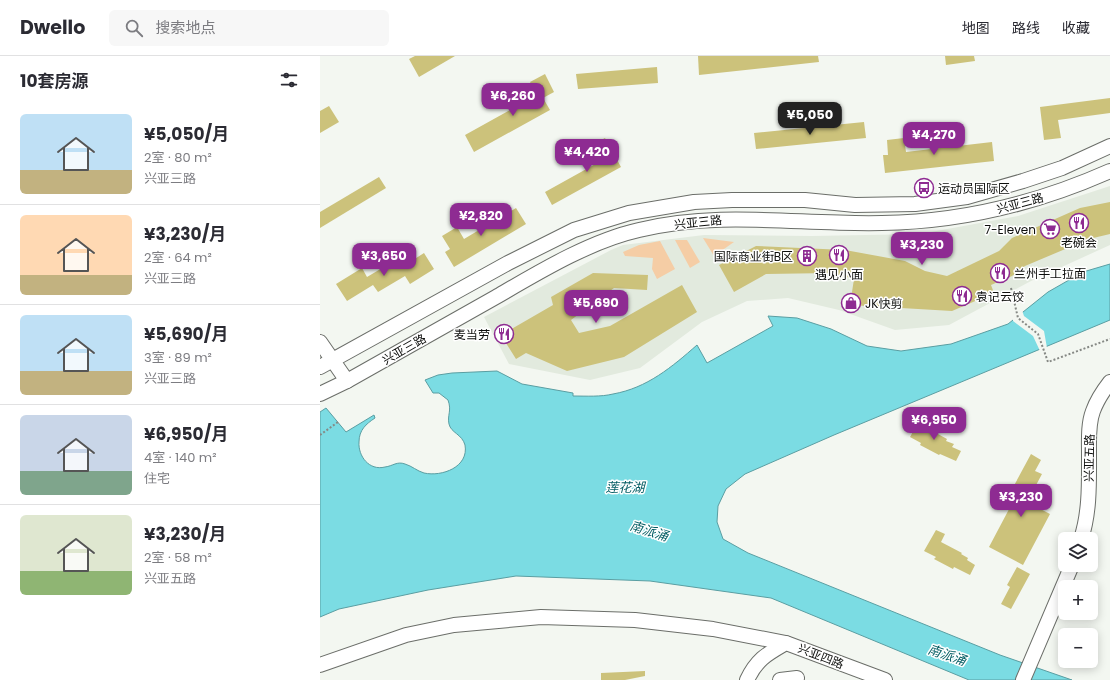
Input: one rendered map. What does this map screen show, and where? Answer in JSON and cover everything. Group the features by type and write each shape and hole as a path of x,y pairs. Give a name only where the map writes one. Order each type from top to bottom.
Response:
{"street":[{"name":"兴亚三路","path":"320,367 508,263 574,230 629,213 694,202 732,200 805,200 855,205 915,204 967,197 1062,168 1110,146"},
{"name":"兴亚三路","path":"320,394 347,381 544,269 599,243 638,230 690,221 728,219 881,223 934,221 1009,207 1085,182 1110,171"},
{"path":"320,342 347,381"},
{"name":"兴亚五路","path":"1084,532 1089,502 1089,429 1092,412 1101,394 1110,382"},
{"path":"1023,680 1069,572"},
{"path":"320,664 406,635 454,625 541,617 635,620 713,629 786,643"},
{"name":"兴亚四路","path":"747,680 753,667 757,663 769,653 786,643 885,680"},
{"path":"780,680 797,678"}],"path":[{"path":"1011,288 1018,318 1038,334 1048,362 1110,339"},
{"path":"320,435 338,422"}],"shaded area":[{"path":"1110,186 1110,245 1031,281 949,325 895,330 839,310 788,298 747,301 702,322 640,368 590,380 509,364 484,317 623,245 704,235 812,236 920,234 1018,216"},
{"path":"703,238 734,242 714,256"},
{"path":"675,240 687,240 700,262 690,268"},
{"path":"660,241 675,269 657,279 652,269 653,258 625,256 623,252 639,245"}],"water":[{"name":"莲花湖","path":"1110,264 1110,320 834,435 745,474 726,489 718,506 717,522 723,539 748,553 1000,655 1072,680 969,680 771,598 650,581 516,576 428,590 339,609 320,617 320,412 326,408 346,432 374,415 375,418 364,428 359,438 360,452 369,465 379,468 402,463 424,473 431,474 446,472 459,465 465,453 465,445 464,441 450,427 450,407 448,400 439,393 433,393 425,380 438,375 497,371 522,384 573,393 573,396 608,395 625,391 648,382 668,369 697,345 707,363 773,326 768,316 797,318 831,329 867,346 901,351 951,344 1008,324 1048,292 1083,272"}],"pier":[{"path":"1022,310 1024,316 1044,331 1047,348 1040,351 1033,336 1013,321 1013,318"}],"building":[{"path":"415,56 455,56 419,77 409,59"},
{"path":"698,56 818,56 819,62 699,75"},
{"path":"945,56 974,56 975,61 946,65"},
{"path":"657,67 658,83 578,89 576,74"},
{"path":"545,74 554,92 543,98 550,110 474,152 465,135 537,95 530,82"},
{"path":"1110,98 1110,113 1058,120 1061,138 1044,140 1040,107"},
{"path":"329,106 339,122 320,133 320,111"},
{"path":"864,122 866,138 756,149 754,133"},
{"path":"605,138 621,167 552,205 545,192 599,162 590,146"},
{"path":"904,138 906,152 992,142 994,161 885,173 883,155 888,155 887,140"},
{"path":"379,177 386,188 320,228 320,212"},
{"name":"国际商业街B区","path":"1110,202 1110,234 1089,239 1025,266 1012,276 991,285 994,293 952,311 850,305 854,279 831,273 766,274 734,292 719,265 756,246 845,250 905,261 925,271 947,276 999,251 1012,238 1080,208"},
{"path":"516,208 526,224 454,267 445,252 450,249 442,236 457,227 464,239"},
{"path":"424,253 434,269 410,284 405,276 378,292 373,285 347,301 336,284 362,268 367,277 394,261 399,269"},
{"path":"593,273 648,275 647,290 614,288 571,320 579,333 610,326 682,285 697,312 624,357 567,371 526,353 516,359 501,335 553,305 551,297"},
{"path":"922,416 931,421 927,428 947,439 946,441 954,444 952,447 961,451 956,461 940,454 939,455 920,445 921,443 910,437"},
{"path":"1031,454 1041,460 1035,471 1042,474 1027,502 1050,514 1023,565 989,547 1016,496 1010,493"},
{"path":"936,530 945,534 941,542 962,553 961,554 968,558 967,560 975,565 970,575 954,567 953,569 934,559 936,557 924,551"},
{"path":"1017,567 1030,574 1011,609 1001,604 1010,587 1007,585"},
{"path":"645,671 645,676 625,680 601,680 601,673"}],"place":[{"name":"运动员国际区","path":"924,188"},
{"name":"老碗会","path":"1079,223"},
{"name":"7-Eleven","path":"1050,229"},
{"name":"遇见小面","path":"839,255"},
{"name":"国际商业街B区","path":"807,256"},
{"name":"兰州手工拉面","path":"1000,273"},
{"name":"袁记云饺","path":"962,296"},
{"name":"JK快剪","path":"851,303"},
{"name":"麦当劳","path":"504,334"}],"water label":[{"name":"南派涌","path":"649,531"},
{"name":"南派涌","path":"947,655"}]}
